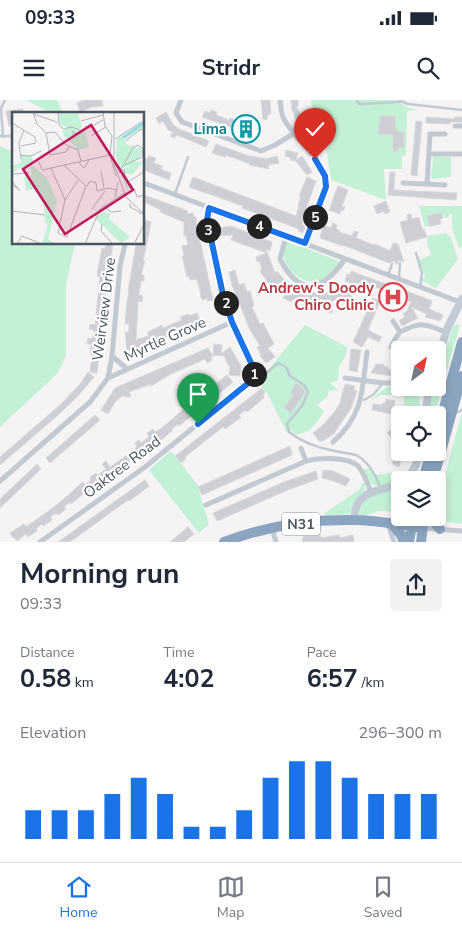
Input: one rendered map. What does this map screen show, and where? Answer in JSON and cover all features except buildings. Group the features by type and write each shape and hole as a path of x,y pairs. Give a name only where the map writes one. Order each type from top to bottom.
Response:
{"highway":[{"path":"445,406 462,342"},
{"path":"436,471 451,415 458,400 462,376"},
{"name":"N31","path":"224,542 248,533 272,528 316,526 354,520 390,524"},
{"path":"390,524 402,535 404,542"},
{"path":"410,542 416,526"},
{"path":"419,526 421,542"}],"street":[{"path":"181,100 176,113 182,122 261,151 294,134"},
{"path":"280,100 283,117 294,134 315,159 325,176 326,187 305,243"},
{"path":"455,126 462,126"},
{"path":"427,184 430,134 445,134"},
{"path":"429,154 462,154"},
{"path":"145,183 420,288 461,301 443,341"},
{"path":"404,183 444,185"},
{"path":"209,208 207,220 223,295 232,322 253,367 253,377"},
{"path":"286,236 280,260 286,273 298,283 315,286 334,275 345,259"},
{"name":"Weirview Drive","path":"0,481 90,402 108,378 112,356 120,266 125,245"},
{"path":"393,321 400,332"},
{"name":"Myrtle Grove","path":"108,378 232,322"},
{"path":"395,341 400,332 417,324 446,332"},
{"path":"333,442 342,434 350,422 363,393 367,352"},
{"path":"112,356 128,369"},
{"name":"Oaktree Road","path":"40,542 145,467 253,377"},
{"path":"345,378 383,383 391,382"},
{"path":"301,448 306,461"},
{"path":"206,505 306,461 317,458 330,458 358,466 371,492"},
{"path":"354,520 360,500 365,495 391,486"},
{"path":"390,524 394,542"},
{"path":"431,526 462,531"},
{"path":"272,528 276,542"}],"lane":[{"path":"2,137 1,108 5,100"},
{"path":"357,100 359,104 401,101 408,104 462,110"},
{"path":"175,194 188,156"},
{"path":"416,253 422,273 420,288"},
{"path":"399,280 400,263"},
{"path":"387,275 392,264"},
{"path":"253,377 262,377 278,363 286,366 289,375 304,384 308,392 302,406 287,424 289,432 316,447 357,456 365,461 375,475 381,489"},
{"path":"364,400 373,394 383,383"},
{"path":"451,415 462,410"}],"green space":[{"path":"26,100 57,100 62,112 47,111"},
{"path":"311,100 396,100 407,107 417,110 407,111 406,155 402,156 402,169 384,169 386,200 331,180 321,114 314,114"},
{"path":"0,146 12,151 12,245 75,245 66,284 66,355 58,373 0,427"},
{"path":"433,157 451,157 451,177 432,179"},
{"path":"419,206 462,206 462,247 459,248 452,228 452,214 448,218 445,218 443,213 428,215 430,226 425,227"},
{"path":"446,233 451,238 458,259 436,288 421,280 425,277 419,260 431,255 427,243 428,236"},
{"path":"288,241 341,262 333,272 322,280 314,282 298,277 286,264 284,248"},
{"path":"456,324 460,326 446,372 446,348 453,327"},
{"path":"305,325 347,347 346,355 339,367 338,380 330,383 338,390 329,391 327,397 317,405 324,411 316,424 301,434 295,434 292,430 287,433 267,393 258,382"},
{"path":"391,387 391,395 380,395 371,401 382,390"},
{"path":"402,396 419,396 420,406 405,406 404,398"},
{"path":"432,396 439,396 437,406 430,406"},
{"path":"462,412 462,524 446,521 446,471"},
{"path":"171,451 197,484 209,524 199,533 149,470"},
{"path":"370,468 374,475 391,473 391,483 375,486 363,470"},
{"path":"362,483 365,483 365,489 349,514 325,516 325,513 360,489"},
{"path":"391,489 391,512 379,511 367,515 359,515 364,502 380,492"}],"place":[{"name":"Lima","path":"246,129"},
{"name":"Andrew's Doody Chiro Clinic","path":"393,297"}],"route":[{"path":"198,424 252,380 254,376 253,367 232,322 223,295 207,220 209,208 305,243 326,187 325,176 315,159"}]}
